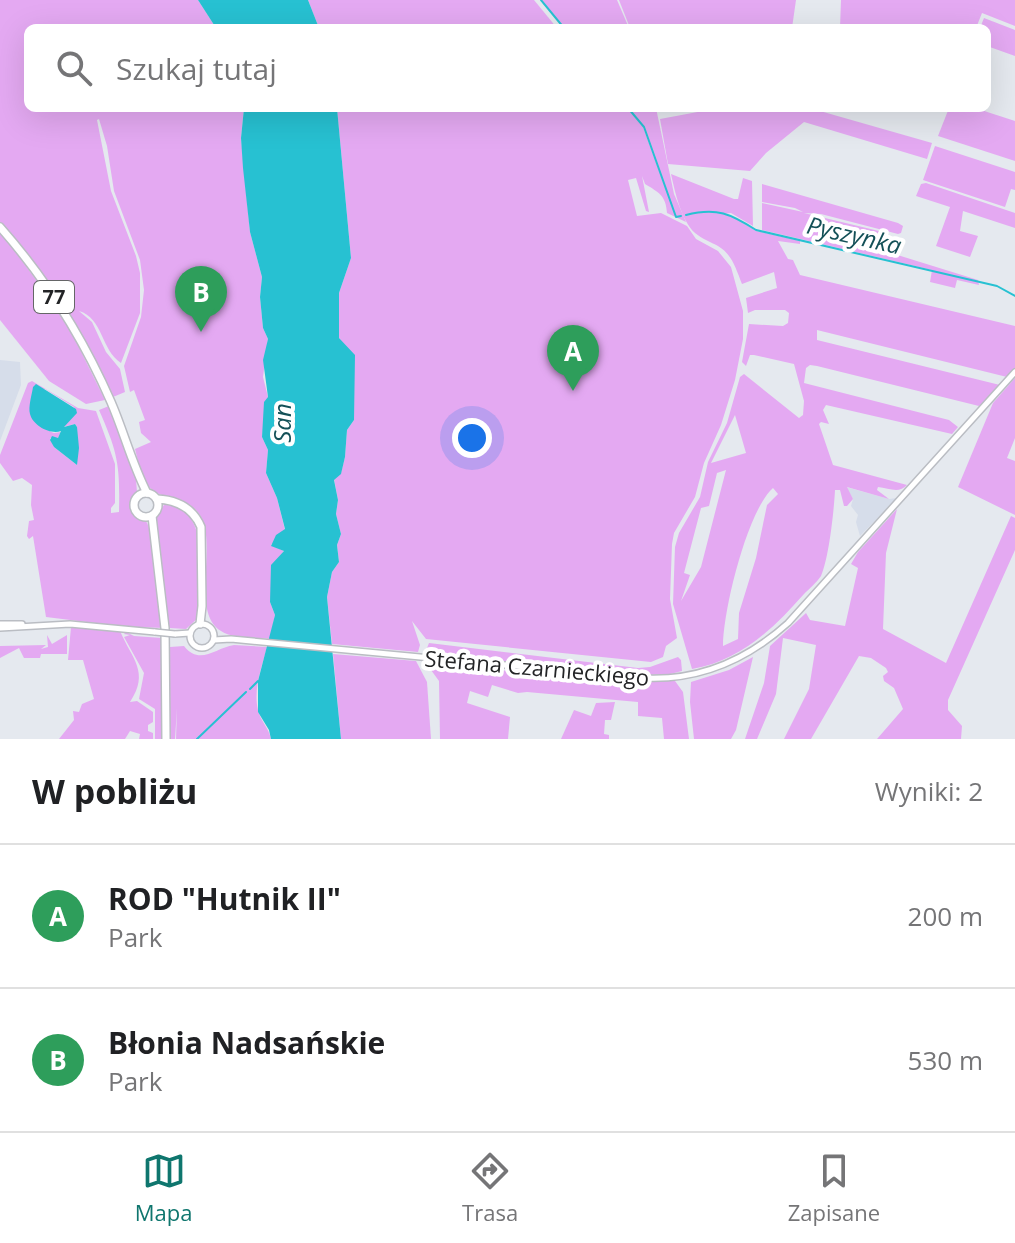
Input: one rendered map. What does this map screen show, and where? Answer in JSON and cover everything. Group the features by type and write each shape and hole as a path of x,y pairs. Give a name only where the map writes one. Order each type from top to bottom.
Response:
{"main road":[{"name":"77","path":"0,227 61,308 107,393 139,477 144,494 135,500 134,508 138,515 149,517 165,628 166,739"},
{"path":"144,494 158,502 177,503 193,513 202,530 202,624"},
{"path":"149,517 158,502"}],"street":[{"name":"Stefana Czarnieckiego","path":"214,638 643,678 675,677 711,670 745,655 772,638 795,616 1015,372"},
{"path":"0,626 80,625 190,635 202,624 211,628 214,638 209,647 201,649 193,645 190,635"}],"shaded area":[{"path":"0,0 198,0 213,24 24,24 24,112 244,112 241,138 250,232 262,277 263,328 268,339 263,377 268,397 262,437 268,450 266,473 277,498 285,530 271,545 284,551 278,558 270,602 275,615 270,639 232,635 221,631 212,622 205,596 207,546 202,519 190,505 152,490 141,471 135,449 151,442 141,433 139,422 145,420 134,390 130,392 124,366 141,317 144,290 140,260 114,191 99,119 111,191 140,273 140,313 121,363 109,350 93,320 79,311 92,322 106,352 120,369 125,392 113,397 62,306 33,263 0,223"},
{"path":"308,0 534,0 554,24 317,24"},
{"path":"542,0 617,0 627,24 561,24"},
{"path":"619,0 796,0 793,24 628,24"},
{"path":"841,0 1015,0 1015,26 982,13 978,24 840,24"},
{"path":"984,18 1015,30 1015,56 991,47 991,24 982,24"},
{"path":"337,112 630,112 643,127 676,217 644,126 632,112 657,112 674,194 686,222 667,213 663,198 645,184 642,176 649,212 646,211 636,178 628,180 637,216 661,213 687,226 696,239 718,251 731,267 743,311 743,339 735,380 721,425 704,463 695,497 674,533 670,599 677,638 666,646 663,657 651,662 426,639 412,621 420,645 418,652 332,644 327,597 332,572 339,562 337,545 341,534 336,514 338,500 334,479 341,473 347,430 354,420 346,347 339,338 339,293 351,258"},
{"path":"698,112 824,112 932,143 927,159 804,122 766,153 750,171 668,164 660,119"},
{"path":"947,112 987,112 1015,121 1015,161 938,136"},
{"path":"935,146 1015,172 1015,190 1011,189 1005,207 923,180"},
{"path":"671,174 734,199 738,199 743,178 752,181 753,226 731,213 723,214 756,231 800,241 800,244 778,241 800,275 1015,326 1015,368 1007,377 817,330 817,340 1000,385 979,406 817,366 806,368 804,383 949,420 958,427 952,434 826,405 823,410 829,424 819,424 833,465 907,485 897,490 878,487 877,490 889,499 847,487 853,499 847,506 844,506 840,490 835,490 829,546 821,576 754,642 725,659 692,669 673,604 675,547 679,533 700,497 708,462 727,423 740,377 744,374 799,418 803,415 804,401 794,364 754,355 750,355 746,366 742,362 749,324 783,326 788,323 789,313 785,310 755,310 748,313 746,298 777,288 774,272 742,284 727,253 698,235 686,221","holes":["735,415 746,453 711,463","726,470 701,567 681,601 690,575 684,573 701,508 709,506 717,473","773,488 778,494 767,505 756,558 739,613 738,639 723,646 738,562 763,500"]},
{"path":"926,183 1015,213 1015,228 963,211 960,231 978,236 970,257 936,246 950,207 916,196 921,184"},
{"path":"762,184 898,223 903,226 898,234 821,214 804,213 879,231 875,248 978,280 979,285 957,280 955,288 930,282 932,270 762,230 762,203 803,212 762,202"},
{"path":"0,231 65,319 105,400 86,404 49,381 0,320"},
{"path":"0,360 20,362 21,385 0,441"},
{"path":"1015,378 1015,438 1007,458 1015,461 1015,515 958,487 993,403"},
{"path":"32,381 78,408 96,411 115,464 115,503 111,513 119,512 118,470 114,449 99,410 109,406 136,480 137,492 131,499 130,508 144,517 153,535 165,628 135,627 152,630 46,617 33,536 29,539 27,536 29,521 34,520 32,485 22,478 13,481 0,463 0,455 28,383","holes":["45,389 74,407 75,414 63,427 75,424 77,427 77,465 54,447 50,438 58,438 61,432 54,433 40,421 33,391"]},
{"path":"846,487 889,499 897,498 860,536 856,522 858,515 851,506 853,499"},
{"path":"164,505 180,508 190,517 197,531 201,567 199,617 186,629 169,628 154,518"},
{"path":"897,509 886,553 883,629 946,663 1011,516 1015,518 1015,550 948,700 948,710 962,726 961,739 877,739 903,709 894,688 884,681 883,676 888,672 886,668 871,658 859,656 811,739 784,739 809,689 816,645 783,638 776,694 757,739 745,739 764,683 770,646 806,613 810,620 845,626 858,568 851,564"},
{"path":"71,627 120,631 139,674 139,682 130,702 137,701 153,712 153,722 148,725 148,731 153,733 153,739 139,739 140,734 130,731 125,739 59,739 74,720 73,711 79,712 82,704 94,699 83,660 68,660"},
{"path":"126,632 134,636 162,638 162,739 155,739 155,709 139,699 144,673 124,637 130,635 124,634"},
{"path":"47,635 52,644 67,635 67,654 41,654 40,658 24,658 19,648 0,658 0,646 48,647"},
{"path":"429,643 638,668 678,657 682,671 644,675 425,653"},
{"path":"234,645 267,647 257,702 271,739 176,739 177,708 175,739 169,739 170,647 184,646 196,655 202,655"},
{"path":"333,654 416,661 427,682 431,739 341,739"},
{"path":"753,657 736,730 731,739 694,739 691,682 729,670"},
{"path":"432,664 555,675 575,681 675,681 683,692 689,739 664,739 662,718 638,716 638,702 518,693 492,685 488,697 470,691 467,703 510,717 508,739 440,739 439,681 431,670"},
{"path":"615,702 611,720 605,720 604,734 609,735 609,739 561,739 574,710 591,716 596,703"}],"water":[{"path":"198,0 308,0 317,24 213,24"},
{"name":"San","path":"244,112 337,112 351,258 339,293 339,338 355,355 354,420 347,430 341,474 334,480 341,534 337,545 339,562 332,572 327,597 341,739 271,739 258,712 258,681 275,615 270,602 271,565 284,551 271,546 276,535 285,529 266,473 268,450 262,437 264,402 268,397 263,360 268,339 263,328 260,297 262,277 250,232 241,138"},
{"path":"36,384 76,409 77,413 64,427 75,424 77,427 77,465 54,447 50,440 52,436 58,438 61,431 48,431 38,426 32,418 30,404"}],"waterway":[{"name":"Pyszynka","path":"541,0 561,24"},
{"name":"Pyszynka","path":"631,112 644,127 676,217 681,216"},
{"name":"Pyszynka","path":"686,215 715,212 756,230 997,286 1015,296"},
{"path":"250,689 258,681"},
{"path":"197,739 246,692"}],"place":[{"name":"Błonia Nadsańskie","path":"201,332"},
{"name":"ROD \"Hutnik II\"","path":"573,391"}]}
